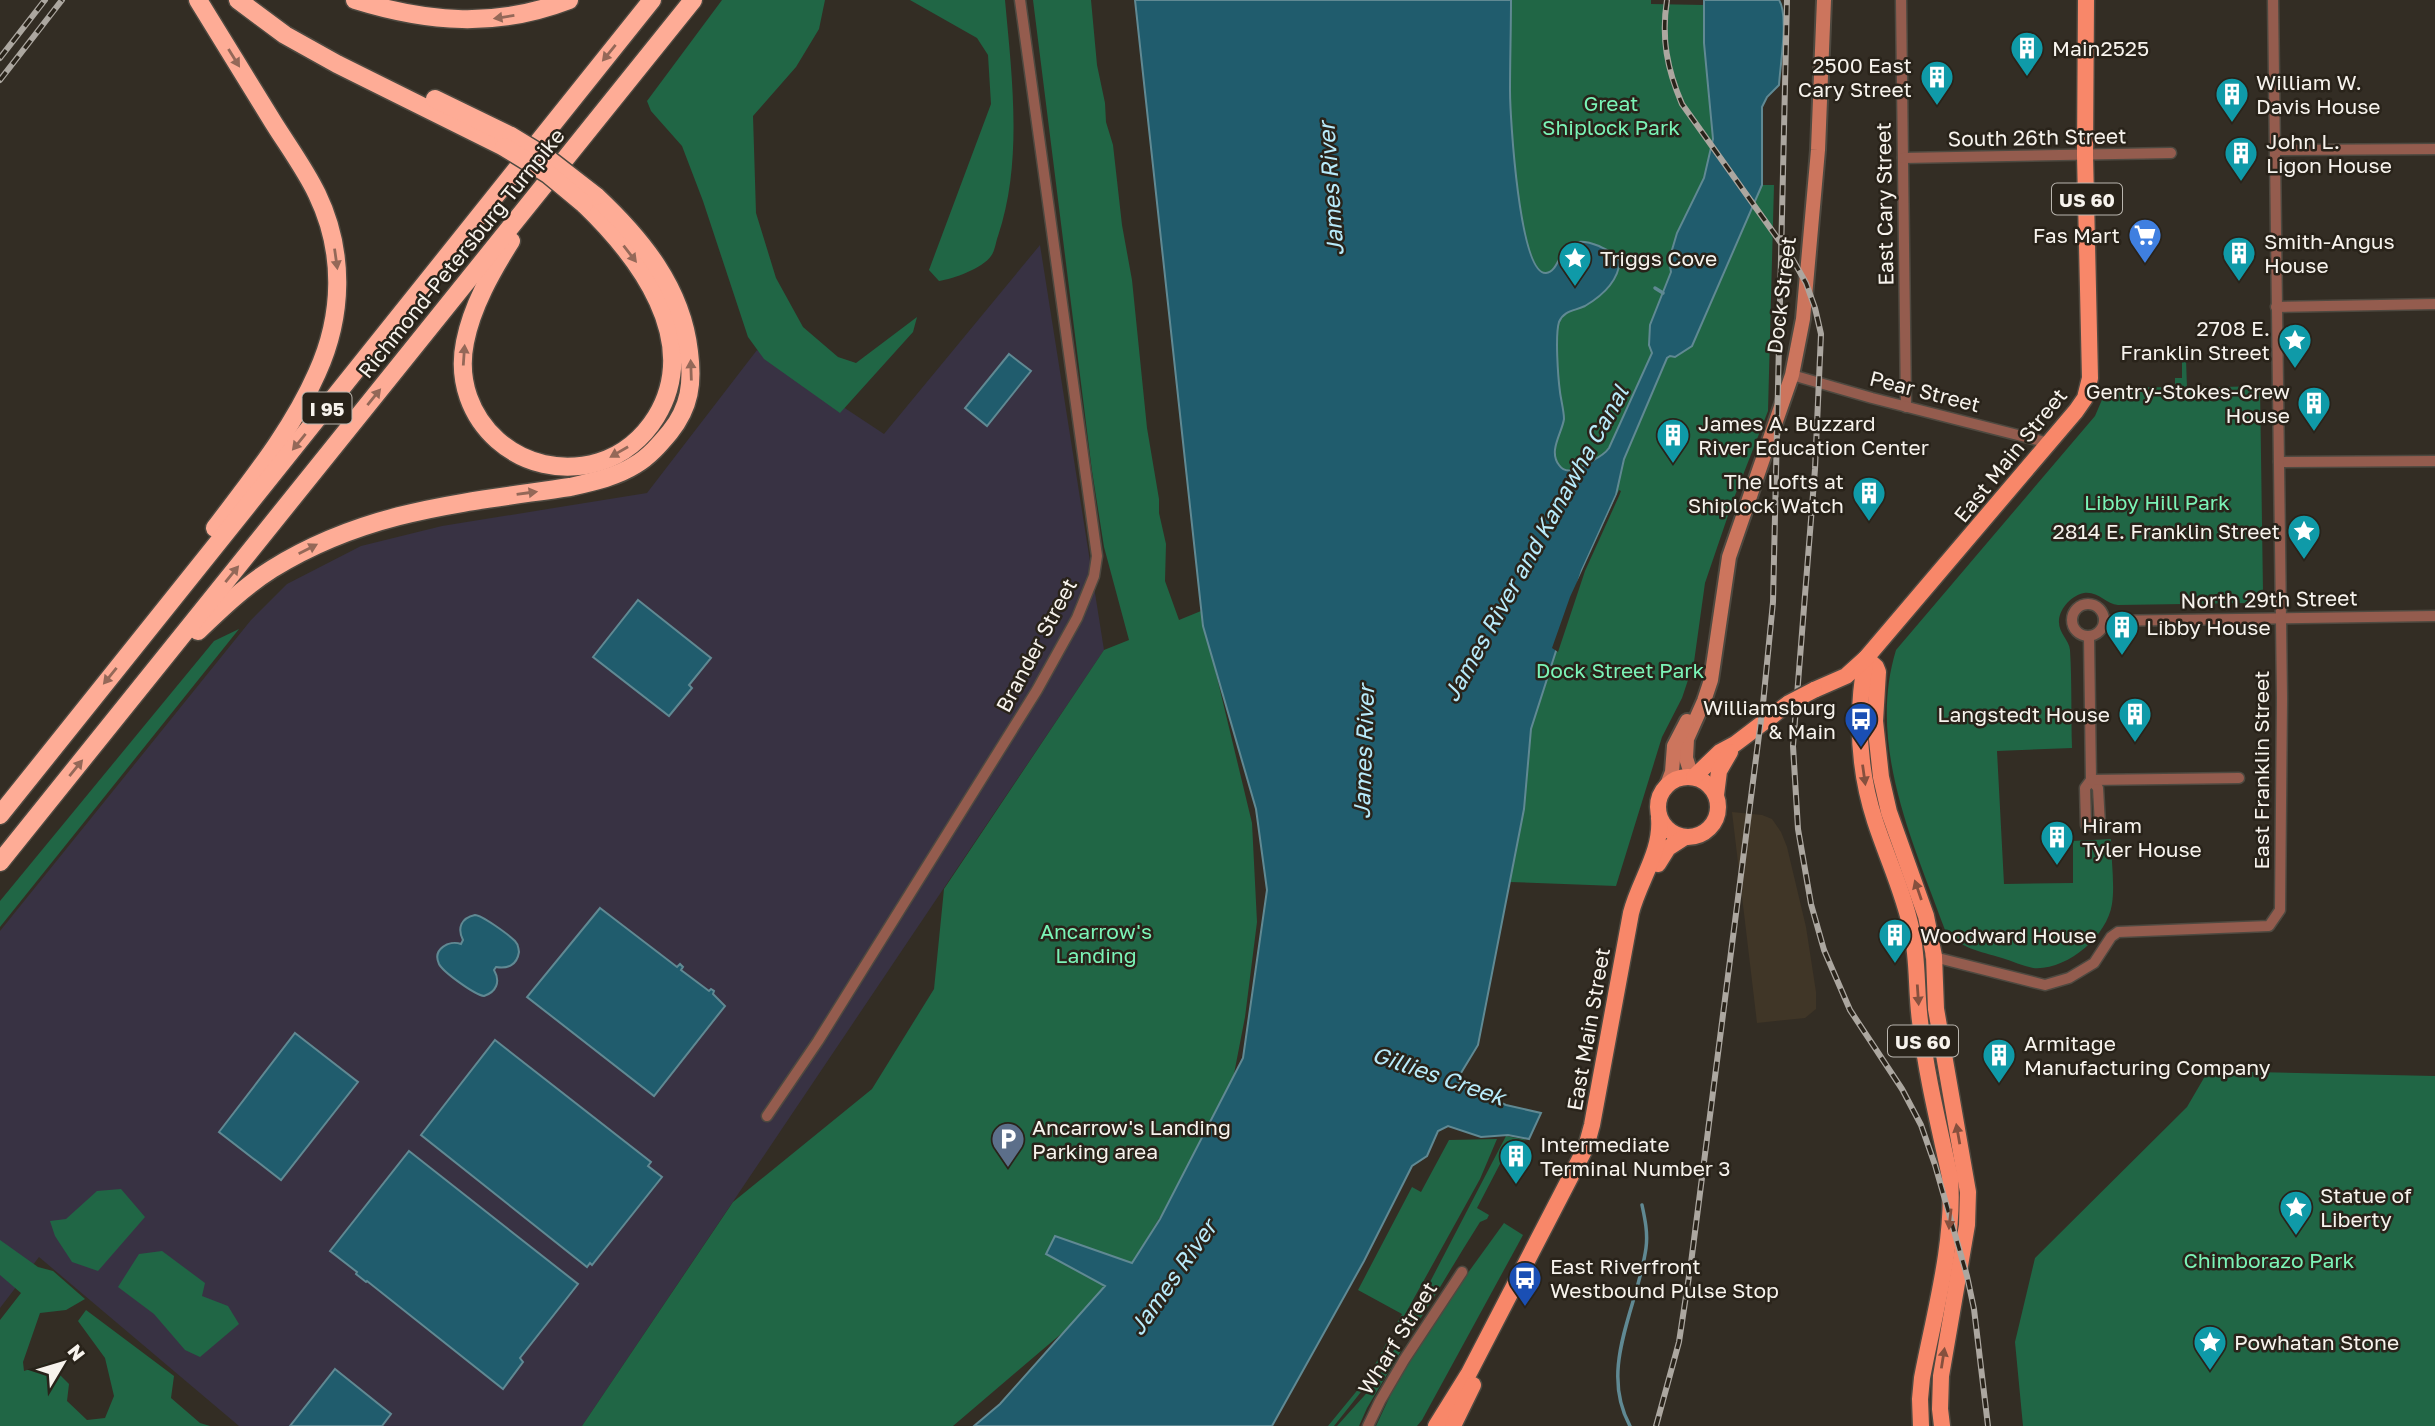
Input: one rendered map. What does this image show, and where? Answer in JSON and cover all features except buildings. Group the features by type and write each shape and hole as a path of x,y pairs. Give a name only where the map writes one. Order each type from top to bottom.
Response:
{"highway":[{"path":"138,642 197,553 284,433 306,396 332,332 338,293 338,272 331,234 318,195 198,0"},
{"path":"238,0 285,35 337,64 507,142"},
{"path":"128,704 186,642 250,585 325,540 362,525 413,511 570,487 625,470 656,449 681,418 689,397 691,364 687,334 677,301 654,260 629,229 548,174 507,142 298,29 256,0"},
{"path":"355,0 386,10 475,21 521,15 569,0"},
{"name":"Richmond-Petersburg Turnpike","path":"0,815 652,0"},
{"name":"Richmond-Petersburg Turnpike","path":"0,862 693,0"},
{"path":"590,200 628,250 653,289 668,329 671,378 663,402 650,426 624,451 599,462 553,467 527,460 510,451 482,423 465,382 465,342 483,292 505,250 543,193 594,125"}],"main road":[{"name":"Dock Street","path":"1667,785 1672,772 1676,739 1701,689 1732,547 1792,375 1802,319 1818,150 1824,0"},
{"name":"East Main Street","path":"1693,777 1720,752 1735,744 1789,703 1846,676 1866,659 2077,411 2089,386 2085,155 2086,0"},
{"name":"Dock Street","path":"1693,777 1686,758 1687,739 1713,674 1722,617 1723,585"},
{"name":"US 60","path":"1866,659 1860,708 1861,749 1866,785 1875,821 1906,907 1916,954 1924,1049 1952,1196 1947,1243 1922,1378 1921,1426"},
{"name":"US 60","path":"1866,659 1878,672 1876,730 1886,801 1920,894 1934,956 1936,1009 1968,1192 1967,1225 1941,1376 1942,1426"},
{"name":"East Main Street","path":"1716,795 1719,771 1735,744"},
{"path":"1693,777 1705,782 1716,795 1718,811 1714,822 1703,834 1685,837 1672,833 1660,818 1658,804 1667,785 1676,779 1693,777"},
{"name":"East Main Street","path":"1436,1426 1469,1373 1586,1147 1631,913 1639,886 1658,845 1660,818"},
{"name":"East Main Street","path":"1453,1426 1593,1152 1600,1131 1640,912 1663,854 1671,845 1685,837"}],"street":[{"name":"Brander Street","path":"767,1116 818,1041 1037,690 1077,618 1094,576 1097,556 1020,0"},
{"name":"East Cary Street","path":"1901,0 1906,407"},
{"name":"East Franklin Street","path":"1934,956 2045,985 2069,978 2094,963 2111,937 2119,932 2269,926 2280,910 2281,617 2273,0"},
{"path":"2275,150 2435,149"},
{"name":"South 26th Street","path":"1903,158 2171,153"},
{"path":"2276,307 2435,304"},
{"name":"Pear Street","path":"1792,375 2049,443"},
{"path":"2279,462 2435,461"},
{"path":"2085,604 2096,607 2103,615 2104,621 2098,634 2089,637 2078,634 2072,625 2072,614 2085,604"},
{"name":"North 29th Street","path":"2104,621 2435,616"},
{"path":"2089,637 2091,780 2239,778"},
{"path":"1916,954 1934,956"},
{"name":"Wharf Street","path":"1368,1426 1404,1360 1462,1272"}],"shaded area":[{"path":"1040,245 1104,650 582,1426 239,1426 39,1257 0,1308 0,931 251,620 287,584 361,546 442,526 647,493 757,350 884,434"},
{"path":"1732,812 1762,815 1772,819 1787,847 1806,927 1816,992 1816,1009 1805,1018 1757,1023"}],"green space":[{"path":"722,0 825,0 819,29 796,67 753,116 756,213 776,278 803,327 838,357 856,363 917,317 913,332 840,413 764,359 748,337 682,146 651,111 647,101"},
{"path":"910,0 1005,0 1014,119 1011,178 1006,207 991,256 967,272 939,281 929,270 991,104 988,55 977,38"},
{"name":"Ancarrow's Landing","path":"1033,0 1091,0 1097,65 1106,122 1113,145 1122,225 1132,280 1147,428 1166,544 1165,581 1179,620 1201,611 1252,823 1257,922 1245,1017 1228,1105 1132,1263 1055,1237 1046,1254 1106,1285 1075,1322 953,1426 582,1426 733,1202 872,1089 934,989 944,889 1104,650 1129,640 1104,547 1092,471"},
{"name":"Great Shiplock Park","path":"1511,0 1651,0 1651,4 1704,5 1704,43 1713,139 1704,178 1677,233 1669,260 1671,271 1652,353 1609,448 1605,454 1576,470 1565,471 1555,456 1557,437 1564,419 1558,379 1557,329 1566,313 1587,305 1608,288 1616,256 1600,246 1580,241 1566,248 1549,273 1540,272 1532,260 1521,215 1514,157 1510,92"},
{"name":"Dock Street Park","path":"1762,185 1774,185 1768,411 1705,583 1694,662 1682,698 1662,737 1616,886 1510,882 1524,809 1531,729 1582,570 1616,495 1624,459 1667,358 1692,346"},
{"name":"Libby Hill Park","path":"2182,358 2186,359 2187,388 2260,386 2263,592 2251,603 2118,605 2094,594 2084,593 2075,596 2064,607 2059,625 2070,650 2072,748 1997,751 2004,884 2073,883 2073,841 2111,839 2113,896 2109,916 2094,940 2083,950 2059,964 2033,968 1971,948 1957,941 1945,930 1908,828 1890,757 1888,686 1896,650 2095,416 2107,388 2175,387 2175,378 2182,378"},
{"path":"239,629 0,927 0,901 214,641"},
{"name":"Chimborazo Park","path":"2208,1071 2435,1076 2435,1426 2023,1426 2015,1342 2035,1258 2187,1107"},
{"path":"1506,1136 1528,1140 1512,1141 1477,1208 1489,1215 1487,1219 1480,1222 1413,1330 1408,1332 1405,1330"},
{"path":"1497,1139 1480,1179 1398,1327 1397,1323 1402,1314 1358,1290 1412,1187 1421,1192 1449,1140"},
{"path":"121,1189 145,1217 98,1271 72,1262 55,1236 50,1221 66,1219 97,1191"},
{"path":"1504,1223 1523,1235 1422,1420 1417,1426 1376,1426 1397,1381 1441,1310"},
{"path":"0,1240 38,1267 53,1271 85,1299 66,1310 40,1313 23,1362 24,1371 48,1363 69,1384 67,1401 87,1420 105,1418 114,1396 105,1358 78,1321 86,1310 174,1376 171,1398 200,1423 210,1426 0,1426 0,1320 21,1293 0,1275"},
{"path":"162,1251 205,1283 202,1296 228,1306 239,1324 200,1357 185,1350 154,1314 118,1287 139,1254"},
{"path":"1387,1342 1390,1343 1372,1378 1334,1426 1328,1426 1369,1376"},
{"path":"1397,1345 1401,1351 1359,1426 1337,1426 1373,1386"}],"water":[{"path":"1135,0 1511,0 1512,129 1518,191 1529,249 1537,267 1546,273 1552,271 1563,252 1575,242 1599,246 1620,261 1613,281 1603,293 1585,306 1567,313 1559,322 1558,367 1564,419 1555,454 1561,468 1567,470 1583,466 1609,448 1652,353 1649,345 1650,325 1671,272 1669,260 1677,233 1704,178 1713,139 1704,43 1704,0 1779,0 1784,28 1779,85 1767,97 1762,107 1762,185 1692,346 1675,357 1667,358 1624,459 1616,495 1582,570 1531,729 1524,809 1478,1045 1458,1078 1460,1085 1506,1105 1541,1113 1529,1139 1508,1135 1481,1137 1448,1126 1438,1131 1427,1156 1412,1166 1364,1261 1272,1426 974,1426 1000,1404 1105,1286 1046,1254 1055,1236 1132,1263 1160,1219 1243,1058 1267,890 1256,809 1203,626"},
{"path":"1009,354 1031,371 987,426 965,408"},
{"path":"638,600 711,658 689,685 692,688 669,716 593,657"},
{"path":"600,908 677,967 680,964 683,967 681,970 709,991 714,991 713,994 725,1006 654,1096 527,997"},
{"path":"475,915 512,938 519,952 511,965 496,967 496,986 484,996 453,977 442,968 437,959 443,947 452,943 461,944 462,924 466,918"},
{"path":"295,1033 358,1082 281,1180 219,1132"},
{"path":"495,1040 651,1162 648,1166 662,1177 592,1265 590,1263 587,1267 421,1135"},
{"path":"409,1151 578,1284 520,1358 523,1362 503,1389 330,1251"},
{"path":"335,1369 391,1414 382,1426 290,1426"}],"pier":[{"path":"1619,490 1619,496 1585,571 1558,652 1552,648 1570,597"}],"waterway":[{"path":"1655,288 1663,293"},
{"name":"Gillies Creek","path":"1630,1426 1621,1404 1619,1360 1646,1248 1642,1205"}],"railway":[{"path":"0,58 45,0"},
{"path":"0,80 62,0"},
{"path":"1667,0 1667,53 1672,78 1682,104 1793,260 1806,283 1821,334 1815,469 1793,746 1798,829 1811,904 1824,950 1850,1010 1902,1089 1921,1125 1935,1165 1974,1309 1988,1426"},
{"path":"1656,1426 1679,1342 1691,1263 1763,704 1773,602 1787,0"}],"place":[{"name":"Main2525","path":"2027,78"},
{"name":"2500 East Cary Street","path":"1937,107"},
{"name":"William W. Davis House","path":"2232,124"},
{"name":"John L. Ligon House","path":"2241,183"},
{"name":"Fas Mart","path":"2145,265"},
{"name":"Smith-Angus House","path":"2239,283"},
{"name":"Triggs Cove","path":"1575,288"},
{"name":"2708 E. Franklin Street","path":"2295,370"},
{"name":"Gentry-Stokes-Crew House","path":"2314,433"},
{"name":"James A. Buzzard River Education Center","path":"1673,465"},
{"name":"The Lofts at Shiplock Watch","path":"1869,523"},
{"name":"2814 E. Franklin Street","path":"2304,561"},
{"name":"Libby House","path":"2122,657"},
{"name":"Langstedt House","path":"2135,744"},
{"name":"Williamsburg & Main","path":"1861,749"},
{"name":"Hiram Tyler House","path":"2057,867"},
{"name":"Woodward House","path":"1895,965"},
{"name":"Armitage Manufacturing Company","path":"1999,1085"},
{"name":"Ancarrow's Landing Parking area","path":"1008,1169"},
{"name":"Intermediate Terminal Number 3","path":"1516,1186"},
{"name":"Statue of Liberty","path":"2296,1237"},
{"name":"East Riverfront Westbound Pulse Stop","path":"1525,1308"},
{"name":"Powhatan Stone","path":"2210,1372"}],"water label":[{"name":"James River","path":"1330,189"},
{"name":"James River and Kanawha Canal","path":"1535,543"},
{"name":"James River","path":"1363,752"},
{"name":"James River","path":"1172,1277"}]}
